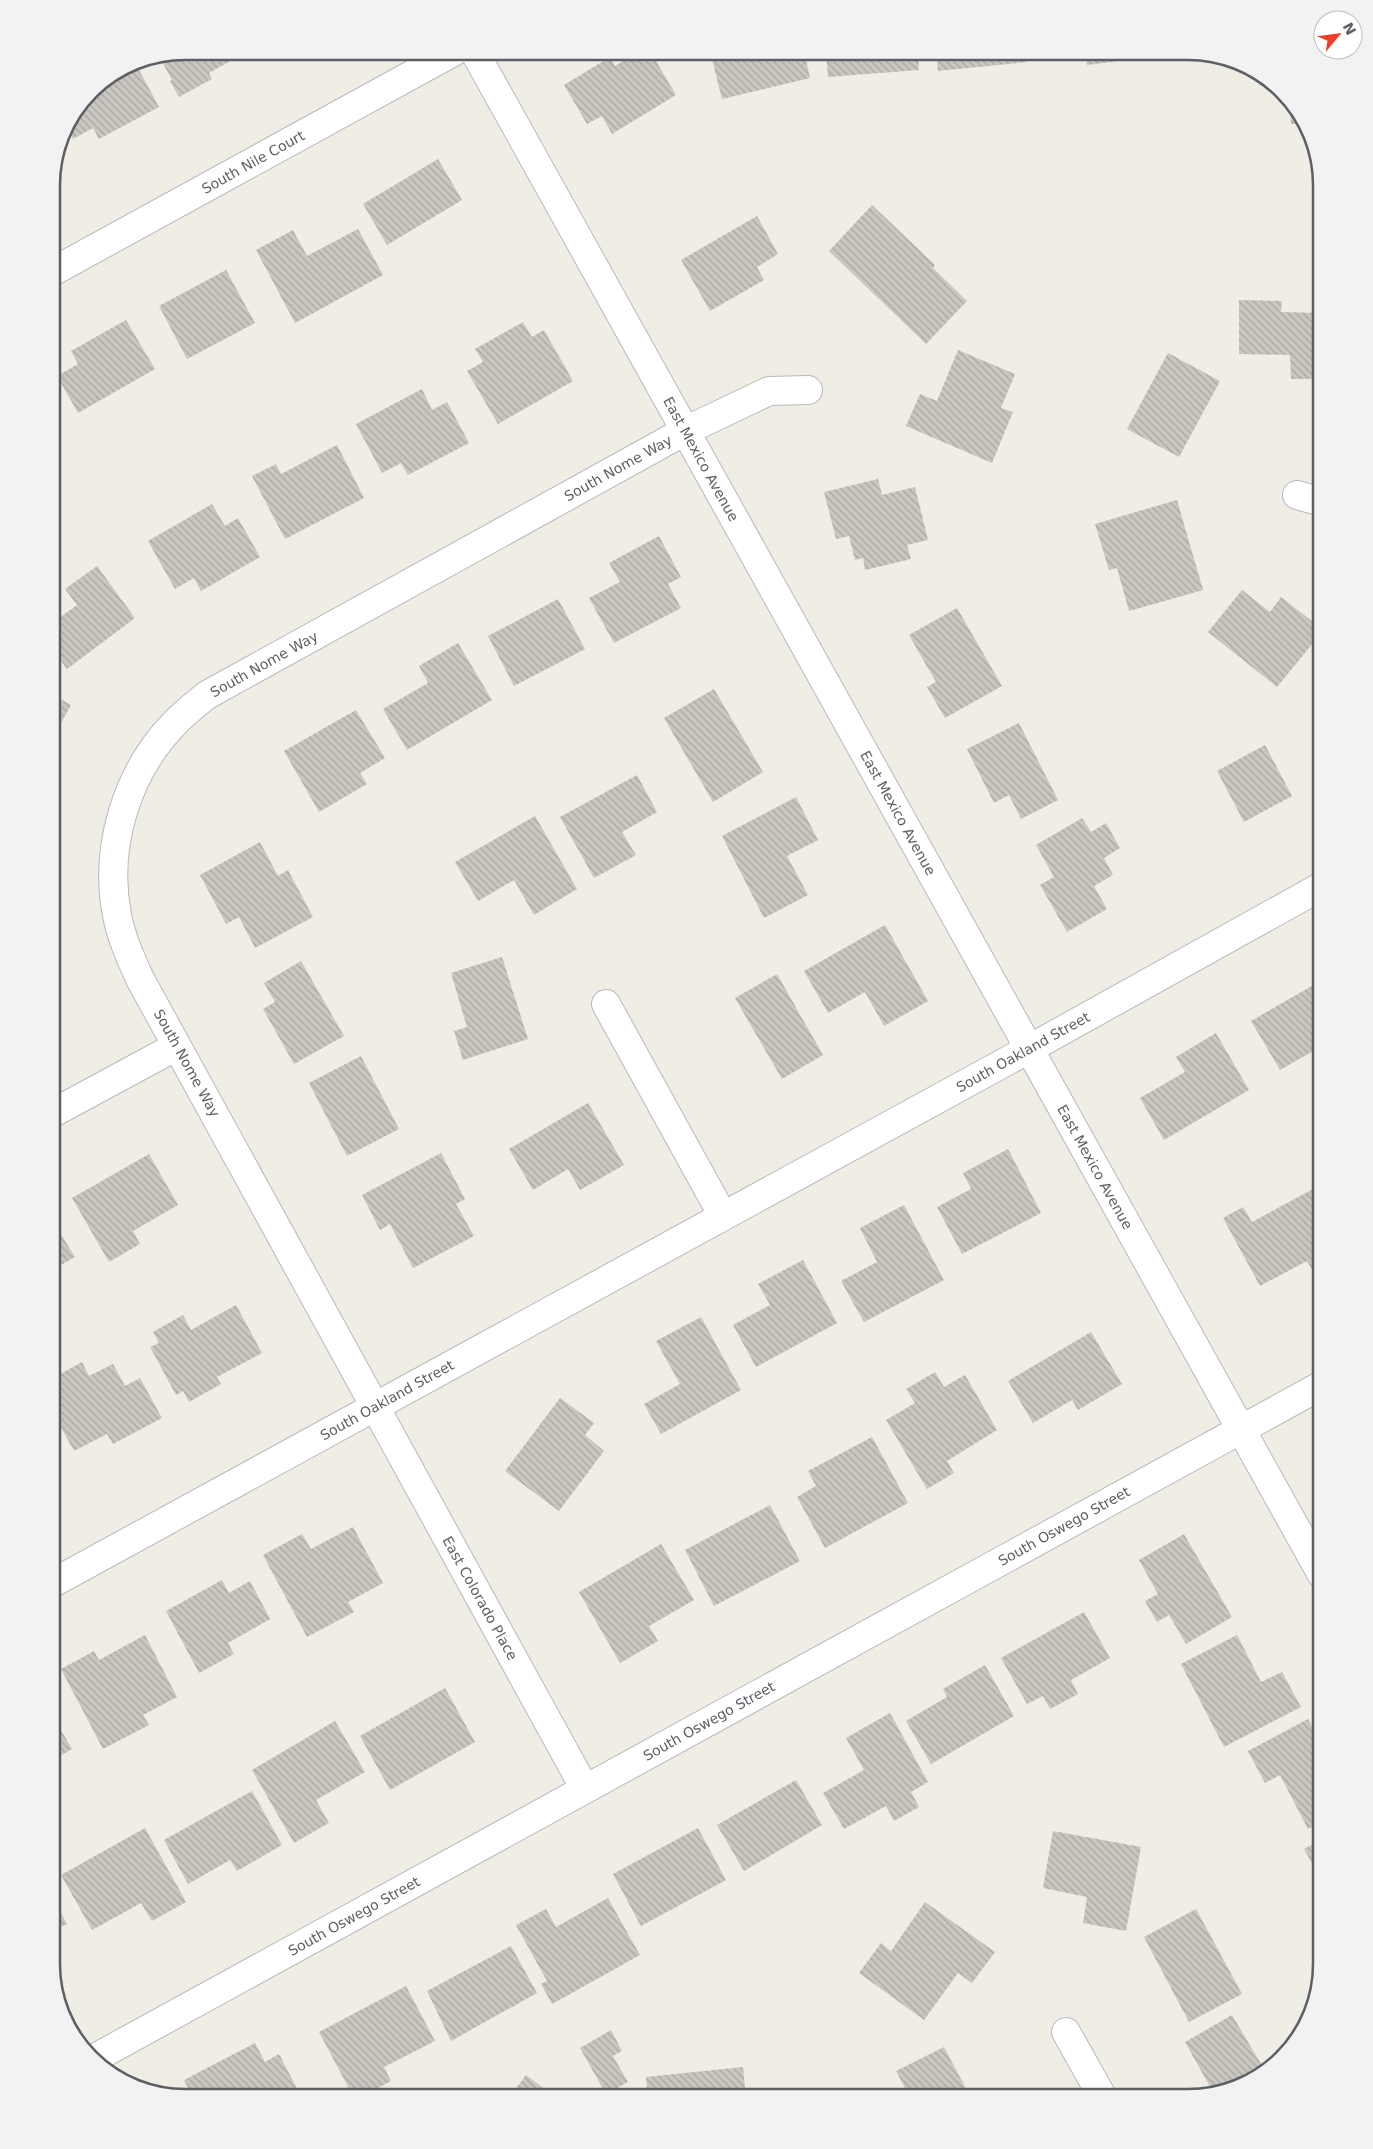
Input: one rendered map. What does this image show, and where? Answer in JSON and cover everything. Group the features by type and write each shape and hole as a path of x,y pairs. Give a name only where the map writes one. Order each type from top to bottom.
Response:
{"street":[{"name":"South Nile Court","path":"60,268 438,60"},
{"name":"East Mexico Avenue","path":"479,60 1313,1559"},
{"name":"South Nome Way","path":"375,1407 130,958 117,915 114,869 119,824 134,781 151,751 173,725 207,694 686,431 769,391 808,390"},
{"name":"South Oakland Street","path":"60,1579 1313,891"},
{"path":"606,1004 723,1216"},
{"path":"60,1109 177,1046"},
{"name":"South Oswego Street","path":"101,2056 1313,1390"},
{"name":"East Colorado Place","path":"375,1407 585,1789"},
{"path":"1066,2032 1098,2089"}],"building":[{"path":"232,60 209,73 212,79 179,97 170,81 172,80 162,62"},
{"path":"605,60 612,60 615,66 625,60 655,60 676,95 612,134 602,116 587,124 564,85"},
{"path":"712,60 806,60 810,78 722,99"},
{"path":"827,60 918,60 919,70 828,77"},
{"path":"937,60 1027,60 1027,62 938,71"},
{"path":"1086,60 1128,60 1087,65"},
{"path":"139,69 159,107 99,139 93,128 73,139 71,135 77,123 91,103 116,81"},
{"path":"1290,114 1296,124 1291,124"},
{"path":"438,159 462,200 387,245 363,204"},
{"path":"872,205 935,265 933,268 967,301 926,344 829,251"},
{"path":"757,216 778,254 757,267 764,280 710,311 681,260"},
{"path":"358,229 383,275 295,323 256,250 293,230 307,256"},
{"path":"226,270 255,323 187,359 159,306"},
{"path":"1239,300 1282,301 1281,312 1313,313 1313,379 1291,379 1290,355 1239,354"},
{"path":"126,320 155,369 78,413 60,381 60,374 78,364 71,351"},
{"path":"523,322 532,337 544,330 573,381 498,424 467,371 483,362 475,349"},
{"path":"958,350 1015,374 1001,408 1013,412 992,463 906,426 920,394 937,401"},
{"path":"1168,353 1220,381 1179,457 1127,429"},
{"path":"422,389 432,410 447,402 469,443 408,475 401,463 382,473 356,424"},
{"path":"337,445 364,498 285,539 252,476 276,464 281,474"},
{"path":"878,479 882,495 915,487 928,540 907,545 911,559 865,570 863,558 855,560 849,536 836,539 824,492"},
{"path":"1177,500 1203,590 1129,611 1117,568 1109,570 1095,524"},
{"path":"212,504 225,526 238,518 260,557 201,591 194,578 175,589 148,541"},
{"path":"659,536 681,577 668,584 681,608 614,643 589,598 620,582 609,563"},
{"path":"97,566 135,618 67,669 60,660 60,617 77,605 65,589"},
{"path":"1242,590 1270,612 1281,597 1313,622 1313,643 1277,687 1208,632"},
{"path":"558,599 585,649 514,686 488,636"},
{"path":"957,608 1002,686 945,718 927,687 936,682 909,635"},
{"path":"458,643 492,700 407,750 383,709 428,683 419,666"},
{"path":"714,689 763,772 713,802 664,718"},
{"path":"60,699 71,705 60,725"},
{"path":"356,710 385,758 360,773 367,784 319,812 284,751"},
{"path":"1019,723 1058,800 1021,819 1009,795 994,803 967,749"},
{"path":"1265,745 1292,796 1244,822 1217,771"},
{"path":"637,775 657,812 622,832 636,855 594,878 560,817"},
{"path":"796,797 818,840 787,856 808,895 764,918 722,836"},
{"path":"535,816 577,889 534,915 514,880 478,901 455,862"},
{"path":"1082,818 1091,832 1106,823 1120,848 1104,858 1113,875 1094,886 1107,909 1067,932 1040,885 1054,877 1036,845"},
{"path":"260,842 278,876 288,870 313,917 255,948 239,917 226,924 200,875"},
{"path":"885,925 928,1001 884,1026 865,992 828,1013 804,971"},
{"path":"502,957 528,1039 463,1060 454,1031 467,1027 451,973"},
{"path":"301,961 344,1036 294,1064 263,1009 275,1002 264,983"},
{"path":"777,974 823,1055 782,1079 735,998"},
{"path":"1313,985 1313,1051 1280,1070 1251,1021"},
{"path":"1216,1033 1249,1090 1164,1140 1140,1098 1185,1072 1176,1057"},
{"path":"361,1056 399,1129 347,1156 309,1083"},
{"path":"588,1103 624,1165 580,1190 568,1169 533,1190 509,1149"},
{"path":"1008,1149 1041,1213 962,1254 937,1207 971,1189 963,1173"},
{"path":"441,1153 465,1199 456,1204 474,1236 413,1268 390,1224 380,1230 362,1195"},
{"path":"149,1154 178,1205 133,1231 140,1244 109,1262 72,1198"},
{"path":"1313,1189 1313,1272 1307,1261 1260,1286 1223,1218 1243,1207 1252,1222"},
{"path":"904,1205 944,1280 864,1322 841,1281 877,1262 860,1228"},
{"path":"60,1233 75,1257 60,1266"},
{"path":"803,1260 837,1323 756,1367 733,1325 770,1305 758,1284"},
{"path":"236,1305 262,1353 217,1377 221,1384 189,1402 183,1391 176,1395 150,1347 159,1343 153,1332 183,1315 191,1330"},
{"path":"701,1317 741,1390 661,1434 644,1404 680,1384 656,1341"},
{"path":"1091,1332 1122,1384 1078,1410 1072,1400 1033,1423 1008,1381"},
{"path":"82,1362 89,1376 113,1364 125,1386 140,1378 162,1418 113,1444 107,1434 74,1451 60,1425 60,1374"},
{"path":"935,1372 944,1387 965,1375 997,1430 947,1461 954,1473 927,1489 886,1420 915,1403 906,1389"},
{"path":"560,1398 594,1423 585,1435 604,1451 559,1511 505,1471"},
{"path":"872,1437 908,1503 825,1548 797,1497 816,1486 808,1471"},
{"path":"770,1505 800,1561 714,1606 685,1550"},
{"path":"353,1527 383,1583 348,1602 354,1612 307,1637 263,1555 302,1534 311,1549"},
{"path":"1184,1534 1232,1617 1186,1644 1169,1615 1157,1622 1145,1601 1158,1594 1139,1560"},
{"path":"661,1544 694,1600 649,1626 658,1641 620,1663 579,1592"},
{"path":"222,1580 229,1593 250,1581 270,1619 228,1643 234,1654 199,1673 166,1611"},
{"path":"1084,1612 1110,1658 1071,1680 1078,1694 1050,1709 1043,1696 1027,1704 1001,1658"},
{"path":"145,1635 177,1697 143,1715 149,1725 103,1749 61,1669 94,1651 99,1660"},
{"path":"1237,1635 1261,1682 1282,1672 1301,1707 1224,1747 1181,1664"},
{"path":"985,1665 1014,1716 931,1764 906,1721 947,1697 943,1689"},
{"path":"445,1688 475,1742 390,1790 360,1736"},
{"path":"890,1713 928,1782 911,1792 919,1807 894,1821 886,1806 844,1829 823,1793 864,1770 846,1738"},
{"path":"1308,1719 1313,1729 1313,1826 1308,1829 1280,1775 1265,1783 1248,1751"},
{"path":"335,1721 365,1772 316,1800 329,1823 294,1843 252,1770"},
{"path":"60,1728 72,1749 60,1756"},
{"path":"796,1780 822,1825 744,1871 717,1825"},
{"path":"252,1791 282,1845 237,1871 230,1860 188,1884 164,1840"},
{"path":"145,1828 186,1902 152,1921 141,1903 92,1930 61,1875"},
{"path":"698,1828 726,1880 641,1926 613,1874"},
{"path":"1053,1831 1141,1847 1126,1931 1083,1923 1087,1897 1043,1888"},
{"path":"1313,1844 1313,1865 1304,1849"},
{"path":"608,1898 640,1955 552,2004 541,1984 547,1981 516,1925 546,1909 556,1927"},
{"path":"925,1902 995,1952 972,1983 958,1973 924,2020 859,1973 881,1943 891,1951"},
{"path":"1196,1909 1242,1994 1189,2022 1144,1937"},
{"path":"60,1911 67,1924 60,1928"},
{"path":"511,1946 537,1993 451,2041 427,1991"},
{"path":"406,1986 435,2041 384,2067 391,2081 376,2089 349,2089 319,2032"},
{"path":"1232,2015 1261,2065 1243,2076 1210,2087 1185,2042"},
{"path":"611,2030 622,2051 613,2056 628,2082 615,2089 603,2089 580,2048"},
{"path":"255,2043 265,2062 279,2054 297,2089 189,2089 184,2080"},
{"path":"944,2047 966,2089 905,2089 896,2071"},
{"path":"743,2067 745,2089 647,2089 646,2077"},
{"path":"526,2075 544,2089 516,2089"}]}
